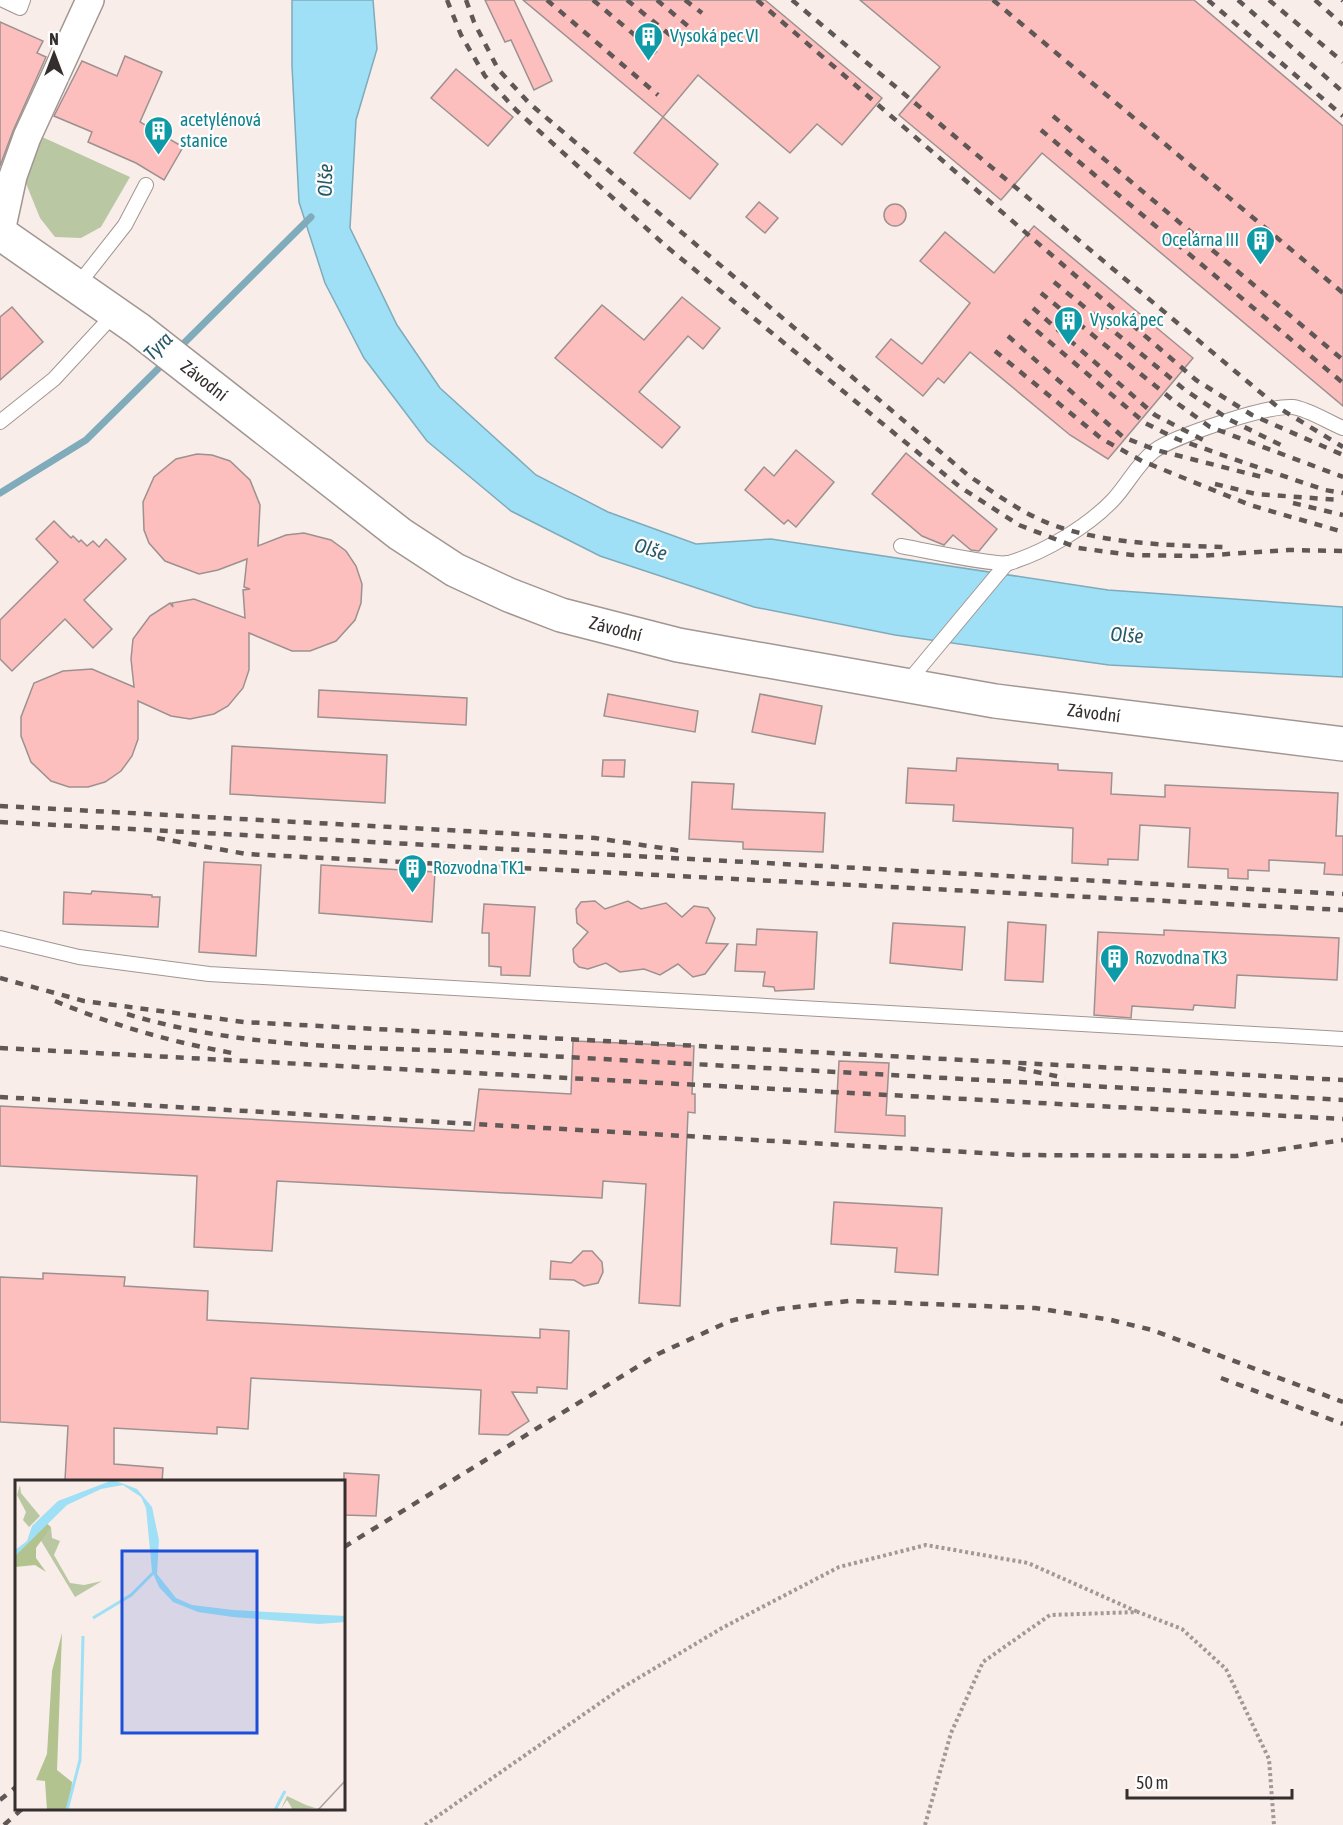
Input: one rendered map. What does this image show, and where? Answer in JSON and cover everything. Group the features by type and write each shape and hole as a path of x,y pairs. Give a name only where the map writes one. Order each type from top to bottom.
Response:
{"street":[{"path":"1,234 13,176 27,137 90,0"},
{"name":"Závodní","path":"1,234 126,321 400,534 455,570 509,596 561,615 678,645 913,676 995,701 1343,744"}],"lane":[{"path":"3,0 20,8 23,0"},
{"path":"77,286 125,225 146,185"},
{"path":"0,422 126,321"},
{"path":"913,676 1007,563 1078,531 1113,499 1142,461 1156,450 1177,439 1233,419 1279,408 1295,407 1343,428"},
{"path":"901,546 1007,563"},
{"path":"0,938 79,957 209,974 1343,1039"}],"path":[{"path":"425,1825 620,1689 722,1628 839,1567 926,1545 1028,1563 1182,1629 1226,1669 1269,1759 1274,1825"},
{"path":"925,1825 951,1733 983,1662 1050,1615 1138,1612"}],"green space":[{"path":"40,136 130,177 101,227 81,238 55,237 40,218 23,176"}],"water":[{"name":"Olše","path":"292,0 373,0 377,49 356,120 350,228 397,325 440,388 536,475 608,512 696,544 771,539 1108,590 1343,607 1343,677 1109,665 895,635 754,607 600,556 511,511 427,441 364,358 325,283 299,202 292,66"}],"building":[{"path":"485,0 514,0 552,81 534,90 511,40 505,42"},
{"path":"523,0 765,0 882,98 842,145 817,124 790,153 698,75 663,117"},
{"name":"Ocelárna III","path":"860,0 1194,0 1343,126 1343,406 1042,153 1001,200 899,115 940,67"},
{"path":"0,22 43,41 37,53 46,57 0,166"},
{"path":"125,56 162,72 140,122 183,147 164,180 136,163 88,142 92,132 54,116 82,61 117,76"},
{"path":"456,69 513,117 488,146 431,98"},
{"path":"663,117 718,164 690,199 634,153"},
{"path":"759,202 778,218 765,233 746,217"},
{"path":"891,204 899,204 906,211 906,219 899,226 891,226 884,219 884,211"},
{"name":"Vysoká pec","path":"1034,226 1193,358 1108,459 1070,435 970,352 944,383 938,378 923,396 876,357 891,339 922,364 970,303 920,261 945,232 994,273"},
{"path":"682,297 720,328 703,349 688,336 639,392 680,427 662,448 555,358 602,305 644,340"},
{"path":"12,307 43,342 0,380 0,317"},
{"path":"796,450 834,482 796,527 788,520 784,524 745,490 764,467 774,476"},
{"path":"906,453 997,529 979,551 971,550 953,535 944,545 922,536 872,494"},
{"path":"197,454 212,455 230,461 250,480 260,505 258,546 286,535 304,533 331,540 346,551 356,566 362,584 361,603 355,620 336,641 310,651 292,651 249,633 249,670 243,688 228,706 214,714 190,719 171,716 138,701 138,739 132,756 121,771 105,782 88,787 69,787 51,781 31,762 21,736 21,717 34,683 63,671 92,669 134,687 131,659 133,639 150,616 170,603 173,607 172,603 194,599 245,618 243,590 250,589 244,587 247,559 218,570 199,574 165,561 149,543 144,530 143,502 154,477 176,459"},
{"path":"54,521 71,538 73,536 79,542 81,540 87,546 93,541 99,547 106,539 126,559 84,600 112,629 93,648 65,619 12,671 0,659 0,620 58,562 36,539"},
{"path":"319,690 467,698 466,725 318,717"},
{"path":"608,694 698,711 695,732 604,716"},
{"path":"760,694 822,706 815,744 752,732"},
{"path":"232,746 387,755 385,803 230,794"},
{"path":"957,758 1058,764 1058,770 1112,773 1111,794 1165,797 1165,785 1338,793 1336,836 1343,836 1343,875 1324,874 1325,863 1269,860 1269,871 1248,870 1248,879 1228,878 1228,869 1188,867 1190,828 1140,825 1138,860 1108,859 1108,865 1072,863 1073,828 953,821 954,805 906,803 908,768 956,771"},
{"path":"603,760 625,760 624,777 602,776"},
{"path":"692,782 734,784 732,809 825,813 823,852 743,849 743,842 689,839"},
{"path":"204,862 261,865 256,956 199,952"},
{"path":"321,865 435,872 432,922 319,913"},
{"path":"92,891 160,897 158,927 63,924 64,892 91,894"},
{"path":"595,901 605,909 628,901 641,909 666,903 682,917 694,906 708,908 715,918 706,943 728,944 705,974 693,977 678,964 660,975 644,969 620,972 606,963 588,969 579,967 574,962 573,949 588,932 577,923 576,909 581,902"},
{"path":"484,904 535,907 530,976 501,975 501,967 489,966 489,933 482,933"},
{"path":"1008,922 1046,925 1043,982 1005,980"},
{"path":"893,923 965,927 962,970 890,963"},
{"path":"757,929 817,932 814,989 775,991 774,987 763,986 765,972 735,971 737,944 756,945"},
{"path":"1164,930 1339,938 1337,980 1237,975 1235,1008 1194,1005 1193,1010 1132,1006 1131,1018 1094,1015 1098,932 1164,935"},
{"path":"573,1041 694,1046 692,1094 695,1094 695,1113 688,1112 680,1306 639,1303 646,1184 603,1181 602,1198 277,1181 272,1251 194,1247 197,1176 0,1166 0,1106 474,1131 479,1089 571,1094"},
{"path":"839,1061 889,1063 886,1115 905,1116 905,1136 835,1132"},
{"path":"834,1202 942,1208 938,1275 895,1272 897,1248 831,1244"},
{"path":"583,1251 592,1251 602,1262 603,1272 598,1283 584,1286 574,1280 550,1279 551,1261 571,1263"},
{"path":"43,1273 125,1277 124,1286 208,1291 207,1320 540,1338 540,1329 569,1331 567,1389 537,1387 537,1393 512,1392 529,1421 508,1435 479,1434 481,1390 251,1378 248,1429 217,1427 217,1434 114,1428 114,1464 163,1468 162,1480 65,1480 68,1426 0,1422 0,1277 43,1279"},
{"path":"344,1473 379,1475 376,1516 345,1515"}],"waterway":[{"name":"Tyra","path":"178,349 311,217"},
{"name":"Tyra","path":"0,493 86,440 166,361"}],"railway":[{"path":"447,0 461,35 485,76 516,110 667,247 960,487 1019,525 1078,548 1132,555 1198,556 1288,550 1343,551"},
{"path":"466,0 474,22 498,69 529,103 969,476 1031,515 1074,531 1116,540 1223,547"},
{"path":"547,0 658,95"},
{"path":"593,0 656,53"},
{"path":"627,0 675,39"},
{"path":"657,0 689,27"},
{"path":"685,0 702,13"},
{"path":"757,0 1196,380 1252,415 1343,455"},
{"path":"792,0 1279,408 1343,447"},
{"path":"993,0 1343,293"},
{"path":"1208,0 1343,116"},
{"path":"1238,0 1343,92"},
{"path":"1269,0 1343,62"},
{"path":"1315,0 1343,25"},
{"path":"1053,116 1343,360"},
{"path":"1041,130 1343,383"},
{"path":"1054,282 1185,390 1230,420 1285,447"},
{"path":"1041,293 1174,401 1210,427 1343,477"},
{"path":"1033,308 1155,415 1209,443"},
{"path":"1024,320 1145,423 1177,439 1325,490 1343,493"},
{"path":"1008,336 1123,437 1156,450 1266,478"},
{"path":"995,351 1102,439 1142,461 1250,505 1343,532"},
{"path":"1215,484 1256,494 1340,500"},
{"path":"1293,503 1343,515"},
{"path":"0,806 595,838 682,851"},
{"path":"0,822 1343,894"},
{"path":"157,838 246,854 1343,910"},
{"path":"0,978 84,1001 244,1022 1343,1080"},
{"path":"55,1001 142,1032 232,1053"},
{"path":"127,1014 209,1033 333,1046 1343,1100"},
{"path":"0,1048 1343,1119"},
{"path":"1018,1068 1065,1078"},
{"path":"0,1097 1019,1155 1236,1156 1343,1140"},
{"path":"345,1546 658,1354 730,1321 779,1309 849,1301 1035,1308 1111,1320 1152,1330 1343,1402"},
{"path":"1221,1378 1343,1424"},
{"path":"0,1800 15,1788"},
{"path":"4,1825 21,1810"}],"place":[{"name":"Vysoká pec VI","path":"649,62"},
{"name":"acetylénová stanice","path":"159,156"},
{"name":"Ocelárna III","path":"1260,266"},
{"name":"Vysoká pec","path":"1069,346"},
{"name":"Rozvodna TK1","path":"412,894"},
{"name":"Rozvodna TK3","path":"1114,984"}]}
